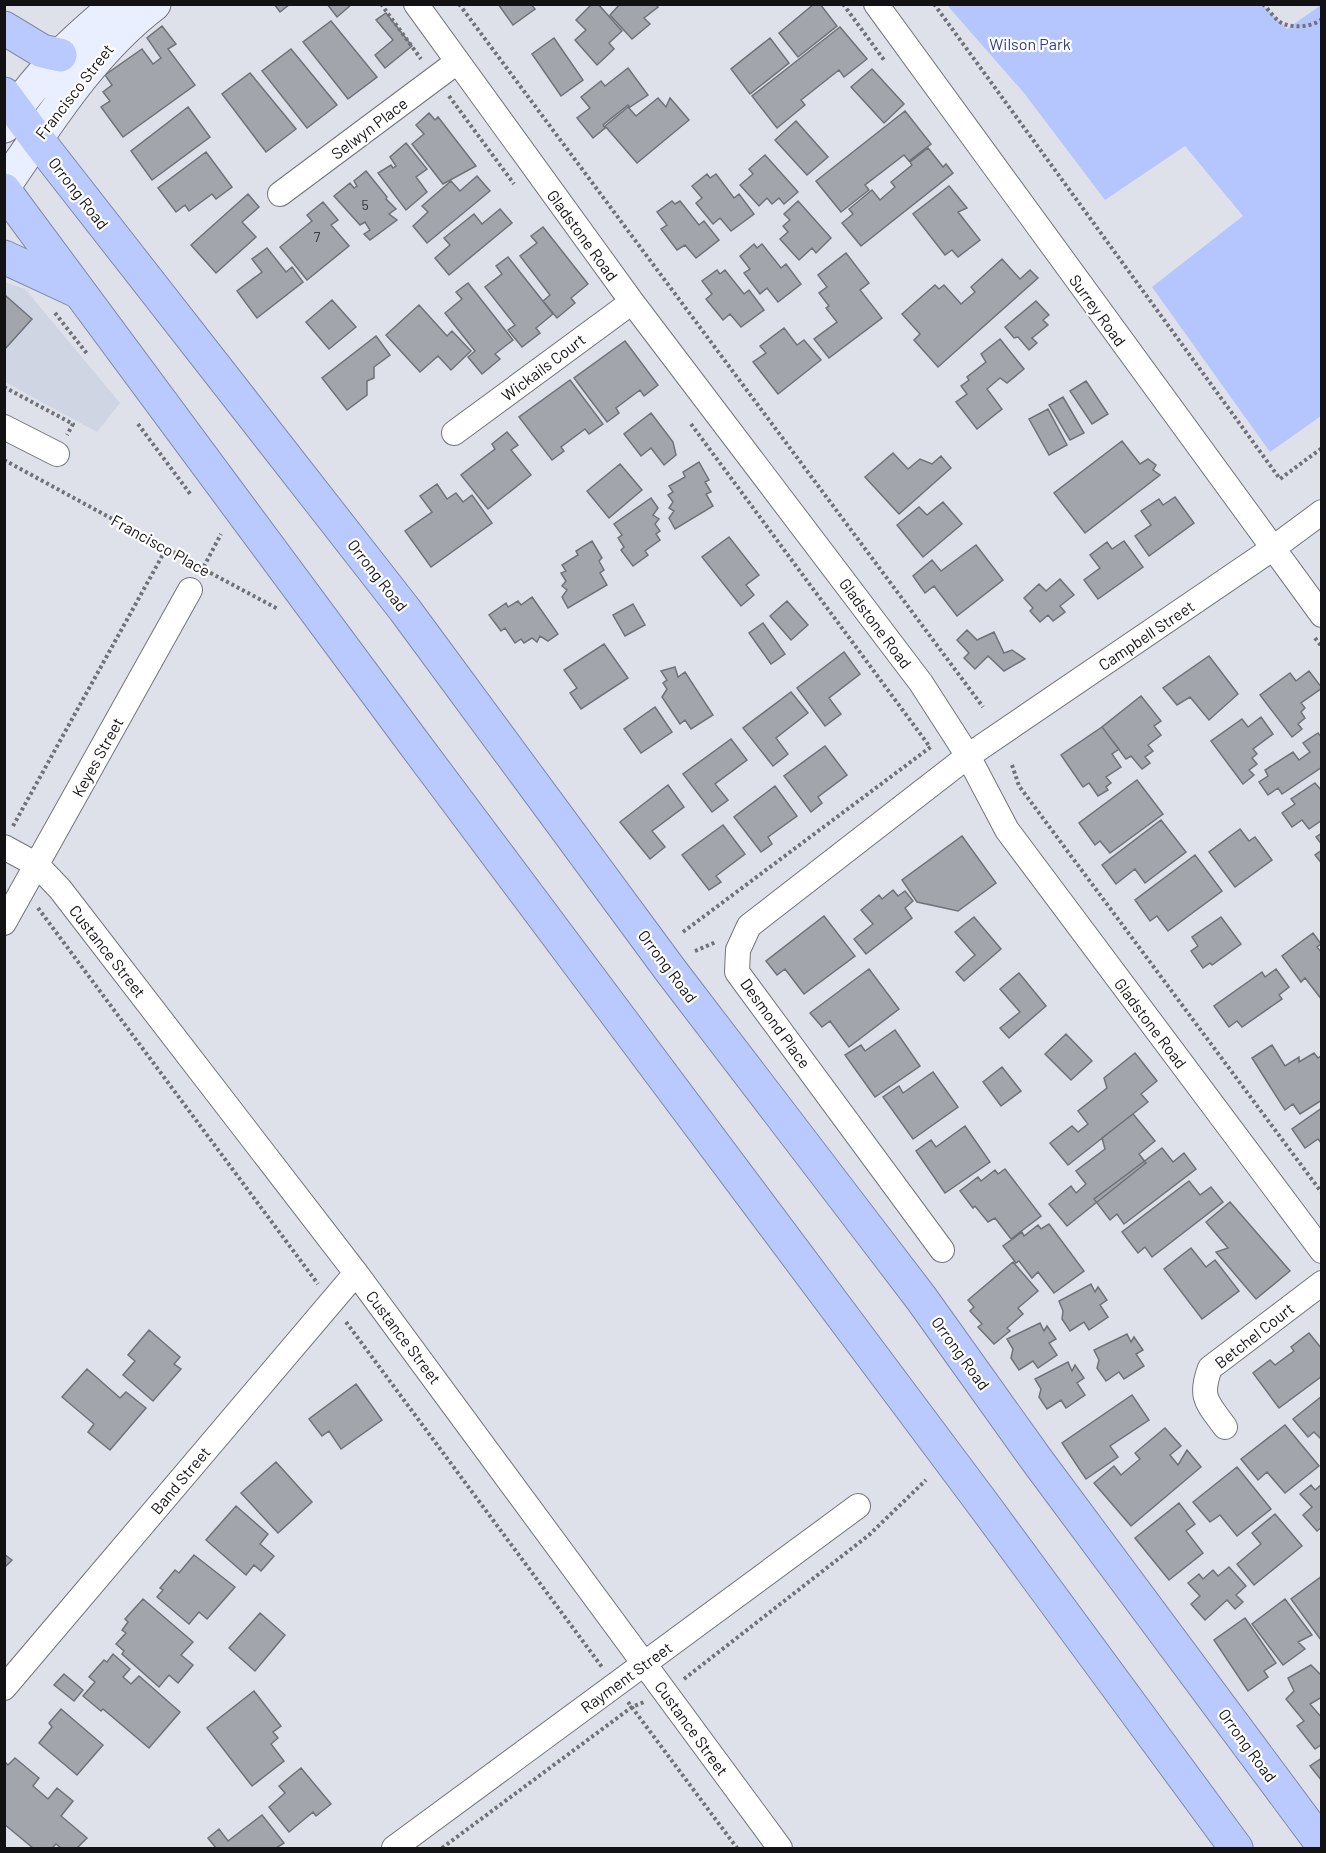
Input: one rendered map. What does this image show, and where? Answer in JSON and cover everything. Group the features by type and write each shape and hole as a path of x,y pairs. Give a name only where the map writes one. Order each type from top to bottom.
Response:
{"highway":[{"path":"4,28 42,51 60,55"},
{"name":"Orrong Road","path":"8,109 37,139 405,610 678,981 921,1298 1036,1459 1322,1844"},
{"path":"4,188 1236,1848"},
{"path":"4,257 81,293"}],"street":[{"name":"Francisco Street","path":"8,109 60,55 118,4"},
{"name":"Francisco Street","path":"4,188 93,62 121,32 154,4"},
{"name":"Gladstone Road","path":"416,4 632,302 921,683 968,756 1007,830 1322,1251"},
{"name":"Surrey Road","path":"876,4 1322,615"},
{"name":"Selwyn Place","path":"280,194 457,62"},
{"name":"Wickails Court","path":"454,434 632,302"},
{"path":"4,427 57,454"},
{"name":"Campbell Street","path":"968,756 1272,549 1322,512"},
{"name":"Keyes Street","path":"4,923 190,590"},
{"name":"Desmond Place","path":"942,1250 738,972 738,950 749,926 968,756"},
{"name":"Custance Street","path":"7,839 37,865 67,898 356,1273 780,1848"},
{"name":"Band Street","path":"4,1688 356,1273"},
{"name":"Betchel Court","path":"1225,1427 1206,1400 1204,1385 1210,1368 1322,1283"},
{"name":"Rayment Street","path":"394,1848 858,1506"}],"path":[{"path":"459,4 983,707"},
{"path":"934,4 1280,479 1322,448"},
{"path":"1263,4 1282,24 1301,26 1316,24 1322,19"},
{"path":"4,387 73,423"},
{"name":"Francisco Place","path":"4,460 278,610"},
{"path":"190,590 221,534"},
{"path":"7,839 166,549"},
{"path":"683,932 952,730"},
{"path":"1012,765 1019,786 1322,1192"},
{"path":"24,889 737,1848"},
{"path":"442,1848 632,1707 666,1693 868,1535 926,1480"}],"shaded area":[{"path":"4,282 25,289 120,403 97,432 5,382"}],"green space":[{"name":"Wilson Park","path":"947,5 1263,5 1287,29 1321,5 1321,416 1270,452 1152,287 1243,216 1185,146 1105,200 1024,93"}],"building":[{"path":"274,4 290,4 280,12"},
{"path":"327,4 352,4 337,17"},
{"path":"498,4 531,4 535,9 513,25"},
{"path":"592,4 598,4 622,31 609,43 614,49 597,65 575,40 586,30 576,20"},
{"path":"620,4 656,4 658,7 644,18 650,24 632,39 610,15"},
{"path":"814,4 820,4 837,26 798,57 779,33"},
{"path":"386,13 412,46 385,68 375,55 393,40 376,20"},
{"path":"331,21 377,77 348,99 303,42"},
{"path":"162,26 176,44 168,49 195,85 123,137 101,107 110,101 103,92 112,85 105,75 142,49 153,64 161,58 147,38"},
{"path":"840,27 867,59 844,77 839,70 801,100 805,105 777,128 752,96"},
{"path":"554,38 583,80 561,96 532,54"},
{"path":"770,38 789,63 750,94 731,69"},
{"path":"291,49 337,105 307,128 262,71"},
{"path":"628,68 648,95 630,107 628,105 603,125 605,128 593,138 577,118 590,108 581,97 601,81 605,86"},
{"path":"872,69 904,104 884,123 851,87"},
{"path":"250,73 296,129 266,152 222,94"},
{"path":"658,98 666,107 670,98 689,120 637,163 605,126 628,107 636,116"},
{"path":"188,107 210,137 152,180 131,151"},
{"path":"905,111 931,144 909,161 904,155 865,185 869,190 841,212 816,181"},
{"path":"429,113 435,120 438,117 476,166 443,184 412,144 424,134 416,125"},
{"path":"796,121 828,157 807,175 775,140"},
{"path":"406,143 427,169 416,177 427,192 406,210 378,173 391,165 393,168 396,166 390,157"},
{"path":"928,148 943,167 946,164 953,173 861,246 842,223 853,214 849,209 872,190 880,200 895,187 891,182 912,165 910,162"},
{"path":"206,152 232,187 216,199 212,194 189,211 185,205 176,212 158,188"},
{"path":"765,155 798,192 784,204 779,198 772,204 767,198 759,206 740,185 753,174 749,169"},
{"path":"366,171 396,209 389,214 397,220 370,240 364,234 370,230 365,222 360,225 334,196 350,183 354,188 357,186 354,181"},
{"path":"707,174 710,178 716,174 734,198 739,194 754,214 731,231 720,218 713,224 696,203 702,198 692,186"},
{"path":"477,176 490,191 427,243 413,226 428,212 422,206 451,181 460,191"},
{"path":"949,186 967,208 958,212 980,240 958,257 952,250 945,255 913,214"},
{"path":"248,194 259,207 242,222 256,237 216,273 191,245"},
{"path":"672,201 675,204 680,201 699,225 704,221 719,240 696,258 685,245 677,250 661,229 667,225 657,212"},
{"path":"798,201 831,238 816,253 812,248 799,260 780,239 788,232 783,226 790,220 784,214"},
{"path":"323,202 338,220 331,225 349,246 307,280 280,247 312,221 307,215"},
{"path":"500,209 512,223 449,275 435,258 450,245 444,238 474,214 482,224"},
{"path":"543,227 588,284 571,298 575,303 557,318 543,301 550,295 520,256 537,243 531,236"},
{"path":"754,244 757,248 762,244 781,268 786,264 801,284 778,302 767,288 760,294 744,273 750,269 740,256"},
{"path":"267,248 286,272 292,267 303,282 257,318 237,291 262,272 252,259"},
{"path":"846,253 869,283 860,290 882,318 829,358 814,339 837,322 826,308 829,306 819,293 827,287 818,275"},
{"path":"508,257 553,314 536,328 540,333 522,347 508,330 515,325 485,287 502,274 496,266"},
{"path":"1002,259 1020,279 1030,270 1038,278 938,367 914,340 920,334 902,314 935,285 939,289 944,285 961,304 975,292 971,287"},
{"path":"717,270 720,274 725,270 744,294 749,290 764,310 741,327 730,314 723,320 706,299 712,294 702,281"},
{"path":"468,283 513,340 495,354 500,359 482,374 468,357 475,351 445,313 462,299 456,292"},
{"path":"6,296 32,319 4,350 4,298"},
{"path":"332,300 356,327 329,349 306,322"},
{"path":"1036,301 1049,315 1043,320 1048,325 1032,338 1037,343 1029,350 1005,327"},
{"path":"419,305 447,336 452,331 471,351 451,370 438,356 420,372 386,335"},
{"path":"784,328 797,345 804,340 821,360 778,394 753,362 766,353 760,346"},
{"path":"376,336 390,355 374,367 374,378 367,381 367,395 347,410 322,378"},
{"path":"1000,339 1024,369 1007,383 1000,378 987,389 1002,409 977,429 956,402 967,394 961,386 969,380 967,377 986,362 981,354"},
{"path":"625,341 658,385 644,396 640,390 616,408 619,413 607,422 574,378"},
{"path":"570,380 603,424 589,434 585,429 561,447 564,451 552,460 519,417"},
{"path":"1086,381 1108,414 1092,424 1070,391"},
{"path":"1063,397 1084,433 1070,440 1049,405"},
{"path":"1048,409 1067,445 1049,455 1029,419"},
{"path":"651,413 673,442 676,455 664,465 651,448 641,456 624,434"},
{"path":"507,432 518,445 511,450 531,475 488,509 461,475 495,449 492,444"},
{"path":"1122,441 1140,464 1148,459 1156,465 1153,470 1160,475 1085,533 1054,493"},
{"path":"893,453 908,469 920,459 932,464 941,456 951,468 899,514 865,477"},
{"path":"699,462 709,480 705,482 711,492 706,494 713,506 675,529 669,518 674,511 669,508 673,502 668,495 673,492 669,486 685,477 683,472"},
{"path":"620,464 642,490 609,518 587,491"},
{"path":"437,484 447,499 456,493 463,502 472,495 492,523 431,567 405,531 432,512 420,496"},
{"path":"1175,497 1194,523 1149,556 1135,536 1151,525 1141,511 1159,499 1163,505"},
{"path":"651,498 658,508 653,515 659,519 655,524 660,531 656,534 660,540 645,551 648,555 633,566 621,550 624,547 618,538 622,535 614,524"},
{"path":"943,502 962,524 923,557 897,525 919,507 927,515"},
{"path":"729,537 759,575 746,585 754,595 741,606 702,557"},
{"path":"592,541 602,558 599,561 604,570 600,573 607,585 568,608 562,597 567,590 562,586 566,581 561,573 566,571 562,565 578,555 576,551"},
{"path":"1124,541 1143,567 1098,599 1084,580 1100,568 1090,555 1107,542 1112,549"},
{"path":"976,545 1003,580 957,616 934,586 925,593 913,576 932,560 941,571"},
{"path":"1060,579 1074,595 1060,606 1065,612 1053,621 1048,615 1040,622 1030,611 1033,608 1024,598 1039,584 1046,591"},
{"path":"532,597 558,634 548,641 540,636 537,642 532,638 524,643 521,639 515,643 505,628 501,631 489,615 506,603 508,607 518,601 521,605"},
{"path":"787,601 808,625 791,640 770,616"},
{"path":"633,604 645,625 625,636 613,615"},
{"path":"763,623 785,654 771,664 749,633"},
{"path":"967,630 977,640 994,632 1004,653 1012,650 1025,659 1004,671 988,656 975,669 964,658 969,653 957,640"},
{"path":"604,644 628,678 581,709 570,693 577,688 564,670"},
{"path":"844,652 860,674 829,698 841,714 825,726 797,688"},
{"path":"1209,656 1238,694 1209,720 1190,697 1177,705 1163,688"},
{"path":"675,667 678,677 685,672 713,715 691,729 685,720 680,724 662,697 667,689 663,683 667,680 661,671"},
{"path":"1309,671 1322,688 1301,703 1305,708 1301,712 1305,718 1298,724 1302,729 1292,737 1260,695 1290,673 1296,681"},
{"path":"791,692 808,713 776,738 788,754 773,766 743,728"},
{"path":"1141,696 1161,721 1154,726 1161,735 1148,745 1153,751 1145,757 1150,763 1142,769 1131,756 1126,759 1102,727"},
{"path":"655,707 672,732 641,753 624,729"},
{"path":"1261,717 1273,734 1253,749 1257,754 1252,758 1257,764 1249,770 1254,775 1243,784 1211,741 1242,719 1248,727"},
{"path":"1102,727 1119,749 1112,754 1121,767 1106,777 1111,783 1106,787 1108,790 1098,796 1089,783 1083,787 1061,755"},
{"path":"1318,733 1322,738 1322,767 1282,794 1278,788 1268,795 1259,782 1268,776 1265,770 1293,752 1299,760 1310,752 1303,743"},
{"path":"731,739 747,760 715,784 728,800 712,812 683,774"},
{"path":"825,746 847,775 818,797 822,803 811,812 784,776"},
{"path":"1137,780 1163,814 1110,853 1100,841 1095,845 1079,823"},
{"path":"1315,783 1322,791 1322,820 1309,829 1302,820 1292,827 1282,813 1295,804 1291,799"},
{"path":"668,785 684,807 652,831 665,847 650,859 620,822"},
{"path":"775,786 797,816 768,837 772,844 761,852 734,817"},
{"path":"1161,820 1186,852 1145,883 1135,869 1116,884 1102,865"},
{"path":"723,825 745,854 716,876 721,882 709,890 682,855"},
{"path":"1240,829 1249,841 1255,837 1272,860 1235,887 1209,852"},
{"path":"1322,833 1322,845 1316,837"},
{"path":"962,836 996,883 958,911 917,902 902,880"},
{"path":"1322,850 1322,864 1315,855"},
{"path":"1195,855 1222,891 1168,931 1157,916 1150,921 1135,900"},
{"path":"893,890 898,896 905,891 913,901 905,908 912,918 866,954 854,939 873,924 861,910 879,895 882,899"},
{"path":"824,916 855,956 804,994 785,969 777,975 766,961"},
{"path":"974,917 1001,949 964,981 956,972 975,955 955,932"},
{"path":"1221,917 1241,944 1212,965 1210,963 1203,968 1191,951 1198,946 1192,937"},
{"path":"1313,933 1321,944 1317,947 1322,953 1322,1000 1305,978 1301,982 1282,956"},
{"path":"869,969 899,1009 849,1047 830,1021 822,1027 810,1013"},
{"path":"1276,969 1289,987 1279,995 1282,999 1242,1027 1237,1021 1229,1027 1214,1006 1262,972 1265,977"},
{"path":"1019,973 1046,1006 1009,1038 1000,1028 1020,1012 1000,989"},
{"path":"895,1030 920,1066 875,1097 845,1055 861,1045 865,1051"},
{"path":"1066,1034 1092,1061 1071,1080 1045,1054"},
{"path":"1272,1045 1285,1066 1299,1057 1299,1062 1314,1053 1318,1058 1322,1055 1322,1100 1300,1114 1293,1104 1285,1110 1252,1058"},
{"path":"1135,1053 1157,1081 1141,1094 1148,1102 1068,1165 1050,1143 1072,1126 1078,1132 1088,1124 1078,1111 1107,1088 1104,1078"},
{"path":"1002,1067 1021,1091 1001,1106 983,1082"},
{"path":"933,1072 958,1107 913,1139 883,1097 899,1086 903,1093"},
{"path":"1322,1108 1322,1144 1318,1139 1305,1148 1292,1129"},
{"path":"1133,1114 1155,1141 1139,1154 1146,1163 1067,1226 1049,1204 1071,1186 1076,1193 1086,1184 1076,1171 1105,1149 1102,1138"},
{"path":"965,1126 990,1162 945,1193 916,1151 931,1140 936,1147"},
{"path":"1162,1148 1173,1162 1184,1153 1196,1169 1124,1224 1117,1214 1110,1220 1094,1199"},
{"path":"1005,1169 1041,1216 1011,1239 995,1218 988,1222 960,1191 978,1177 981,1181 995,1170 998,1174"},
{"path":"1189,1181 1200,1195 1211,1187 1223,1202 1152,1257 1145,1247 1138,1253 1122,1232"},
{"path":"1230,1202 1290,1271 1256,1299 1216,1252 1228,1248 1206,1222"},
{"path":"1049,1224 1084,1271 1054,1293 1038,1272 1032,1278 1003,1246 1022,1232 1024,1236 1038,1225 1041,1229"},
{"path":"1191,1248 1206,1267 1215,1260 1239,1291 1202,1319 1164,1269"},
{"path":"1013,1262 1038,1291 1018,1308 1023,1314 1007,1328 1010,1331 994,1344 978,1327 982,1324 970,1311 974,1307 968,1300"},
{"path":"1091,1284 1095,1292 1098,1287 1107,1300 1100,1305 1108,1317 1089,1330 1084,1322 1070,1331 1062,1319 1063,1311 1059,1301"},
{"path":"1040,1323 1044,1331 1047,1326 1056,1339 1049,1343 1057,1355 1038,1368 1033,1361 1019,1370 1011,1358 1013,1349 1007,1339"},
{"path":"149,1330 180,1357 174,1364 181,1369 153,1401 123,1375 135,1361 128,1355"},
{"path":"1309,1333 1322,1349 1322,1376 1279,1408 1253,1373 1270,1360 1275,1365 1294,1351 1291,1347"},
{"path":"1127,1334 1131,1342 1134,1337 1143,1350 1136,1354 1144,1366 1124,1379 1119,1372 1106,1381 1097,1368 1099,1360 1094,1350"},
{"path":"1068,1362 1072,1371 1075,1365 1084,1378 1077,1383 1085,1395 1066,1408 1061,1400 1047,1409 1039,1397 1041,1389 1035,1379"},
{"path":"87,1369 120,1398 126,1392 146,1408 110,1450 88,1432 94,1424 62,1397"},
{"path":"356,1384 382,1420 341,1449 329,1431 322,1436 309,1419"},
{"path":"1132,1395 1149,1420 1110,1446 1118,1457 1086,1479 1062,1443"},
{"path":"1322,1396 1322,1440 1314,1432 1308,1437 1293,1419"},
{"path":"1285,1425 1319,1466 1285,1493 1267,1472 1258,1480 1241,1459"},
{"path":"1165,1428 1181,1446 1170,1455 1178,1465 1187,1450 1201,1467 1131,1526 1094,1483 1114,1466 1121,1475 1140,1459 1135,1453"},
{"path":"276,1462 312,1502 278,1533 241,1493"},
{"path":"1237,1467 1271,1509 1237,1536 1220,1515 1210,1522 1193,1502"},
{"path":"1322,1484 1322,1527 1317,1531 1303,1515 1312,1507 1300,1494 1311,1485 1315,1490"},
{"path":"1179,1503 1195,1524 1186,1531 1203,1553 1169,1580 1135,1538"},
{"path":"236,1506 268,1534 260,1544 274,1556 261,1571 254,1565 246,1575 206,1540"},
{"path":"1275,1514 1302,1546 1254,1585 1237,1564 1261,1544 1252,1533"},
{"path":"4,1554 12,1560 4,1568"},
{"path":"194,1555 235,1587 207,1619 199,1612 189,1624 157,1597 163,1590 160,1588 175,1570 179,1573"},
{"path":"1229,1567 1246,1586 1236,1595 1243,1602 1235,1609 1227,1600 1205,1620 1191,1604 1200,1596 1188,1583 1199,1574 1203,1579 1213,1570 1218,1576"},
{"path":"1322,1576 1322,1640 1321,1640 1291,1599"},
{"path":"143,1599 193,1642 181,1655 193,1665 178,1683 169,1675 159,1687 122,1654 124,1651 116,1644 126,1633 122,1630 128,1622 125,1619"},
{"path":"1285,1599 1312,1635 1298,1642 1305,1649 1283,1665 1252,1624"},
{"path":"260,1613 285,1635 255,1671 229,1648"},
{"path":"1245,1618 1276,1663 1264,1671 1268,1677 1248,1691 1214,1640"},
{"path":"113,1654 130,1669 123,1677 131,1684 139,1676 180,1712 149,1748 103,1709 101,1711 83,1696 95,1682 89,1677 104,1660 107,1662"},
{"path":"1311,1665 1322,1676 1322,1697 1310,1704 1322,1718 1322,1744 1315,1749 1297,1726 1304,1721 1286,1699 1294,1691 1288,1678"},
{"path":"64,1674 83,1690 74,1701 54,1685"},
{"path":"254,1691 281,1726 273,1732 278,1738 271,1744 284,1761 252,1786 207,1728"},
{"path":"61,1709 103,1745 77,1775 39,1743 52,1727 49,1723"},
{"path":"15,1758 39,1778 33,1786 48,1799 57,1788 73,1801 61,1816 87,1838 77,1848 61,1848 56,1844 52,1848 33,1848 4,1824 4,1761 8,1765"},
{"path":"1322,1758 1322,1781 1310,1766"},
{"path":"301,1768 331,1804 316,1816 313,1812 289,1832 269,1807 285,1793 279,1786"},
{"path":"262,1815 284,1843 276,1848 216,1848 208,1838 219,1829 228,1841"}]}
